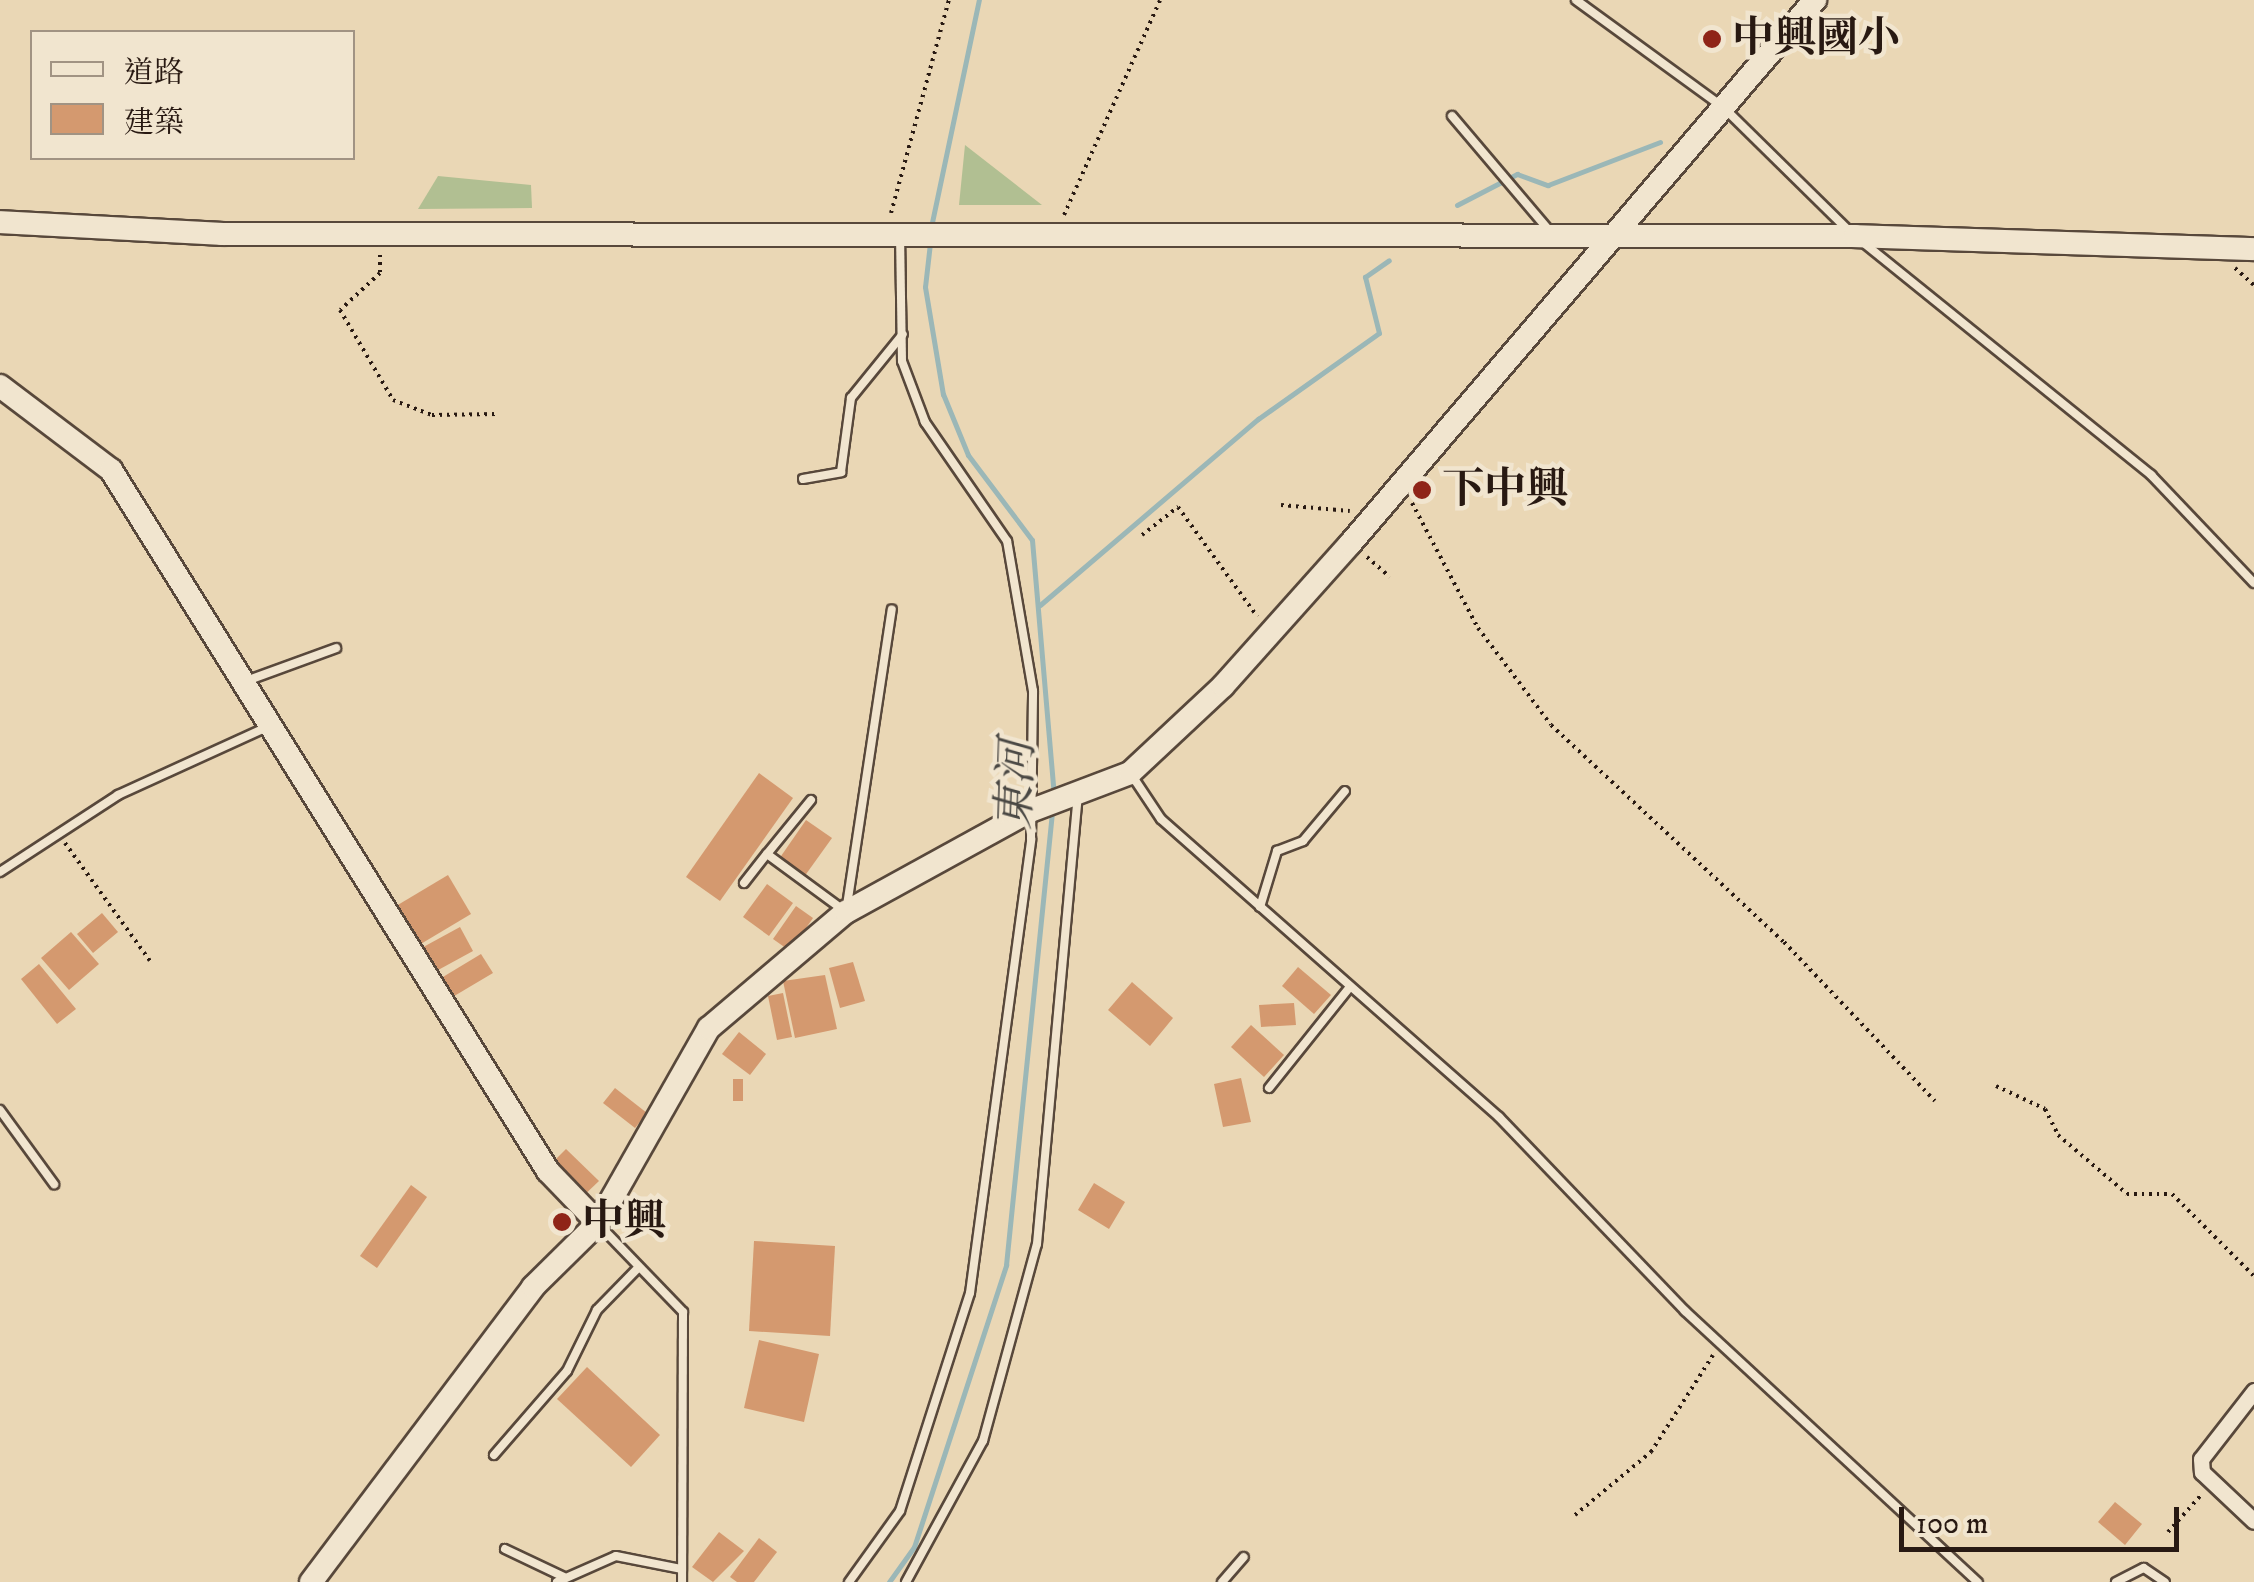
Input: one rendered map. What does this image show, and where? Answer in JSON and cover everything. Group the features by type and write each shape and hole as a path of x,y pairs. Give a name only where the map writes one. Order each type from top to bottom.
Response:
{"street":[{"path":"310,1582 533,1287 598,1223 686,1055 846,912 1030,812 1078,797 1130,773 1270,634 1350,544 1815,0"},
{"path":"0,222 380,235 1855,236 2254,249"},
{"path":"0,386 110,470 265,728 548,1171 598,1223"},
{"path":"2254,1391 2202,1459 2212,1482 2254,1521"}],"lane":[{"path":"1576,0 1723,107 1855,236 2152,475 2254,583"},
{"path":"1452,116 1554,236"},
{"path":"849,1582 900,1510 978,1260 1030,812 1034,691 1006,541 924,422 902,361 903,334 892,238"},
{"path":"803,479 841,472 851,398 903,334"},
{"path":"768,854 846,912 892,609"},
{"path":"238,684 336,648"},
{"path":"0,872 56,830 265,728"},
{"path":"1130,773 1160,820 1499,1116 1721,1342 1978,1582"},
{"path":"1260,907 1277,851 1303,841 1345,791"},
{"path":"906,1582 982,1441 1036,1244 1078,797"},
{"path":"744,883 811,800"},
{"path":"1270,1088 1349,988"},
{"path":"0,1110 54,1184"},
{"path":"598,1223 683,1312 682,1582"},
{"path":"494,1455 567,1371 597,1310 638,1268"},
{"path":"504,1549 560,1579 616,1556 682,1569"},
{"path":"1222,1582 1244,1557"},
{"path":"2116,1582 2144,1568 2165,1582"}],"path":[{"path":"892,238 948,0"},
{"path":"1055,235 1160,0"},
{"path":"380,235 380,273 340,310 345,326 394,400 432,416 497,414"},
{"path":"1403,484 1478,628 1551,725 1784,942 1936,1101"},
{"path":"1281,505 1344,506 1367,524"},
{"path":"1142,535 1178,507 1270,634"},
{"path":"1350,544 1390,577"},
{"path":"56,830 150,961"},
{"path":"1996,1086 2045,1109 2058,1135 2128,1194 2172,1194 2254,1276"},
{"path":"1575,1515 1651,1452 1721,1342"},
{"path":"2168,1532 2212,1482"}],"green space":[{"path":"965,145 1042,205 959,205"},
{"path":"438,176 531,185 532,208 418,209"}],"building":[{"path":"759,773 793,798 720,901 686,877"},
{"path":"806,820 832,838 804,877 779,859"},
{"path":"448,875 471,914 404,954 381,915"},
{"path":"767,884 793,903 769,936 743,917"},
{"path":"796,906 813,918 790,951 773,939"},
{"path":"102,913 118,932 93,953 77,934"},
{"path":"460,927 473,951 429,975 416,951"},
{"path":"71,932 99,964 69,990 41,958"},
{"path":"481,954 493,973 434,1008 423,989"},
{"path":"853,962 865,1001 840,1008 829,968"},
{"path":"39,964 76,1009 57,1024 21,979"},
{"path":"1298,967 1331,995 1314,1014 1282,986"},
{"path":"825,975 837,1029 795,1038 783,981"},
{"path":"1132,982 1173,1018 1150,1046 1108,1010"},
{"path":"783,993 792,1037 777,1040 768,996"},
{"path":"1294,1003 1296,1025 1261,1027 1259,1005"},
{"path":"1251,1025 1284,1055 1264,1077 1231,1047"},
{"path":"739,1032 766,1054 750,1075 722,1054"},
{"path":"1241,1078 1251,1122 1223,1127 1214,1084"},
{"path":"733,1079 743,1079 743,1101 733,1101"},
{"path":"615,1088 647,1113 635,1128 603,1103"},
{"path":"566,1149 599,1181 579,1200 547,1168"},
{"path":"1094,1183 1125,1202 1109,1229 1078,1210"},
{"path":"411,1185 427,1197 377,1268 360,1256"},
{"path":"754,1241 835,1246 830,1336 749,1331"},
{"path":"759,1340 819,1354 804,1422 744,1408"},
{"path":"587,1367 660,1435 631,1467 557,1399"},
{"path":"2115,1502 2142,1524 2125,1545 2098,1522"},
{"path":"719,1532 744,1551 713,1582 692,1567"},
{"path":"759,1538 777,1552 754,1582 737,1582 730,1577"}],"waterway":[{"path":"931,227 979,0"},
{"path":"1457,205 1517,174 1548,185 1660,142"},
{"name":"東河","path":"930,243 925,287 943,394 968,455 1032,540 1054,797"},
{"path":"1040,605 1258,419 1379,333 1365,277 1389,260"},
{"name":"東河","path":"889,1582 914,1547 1006,1265 1052,813"}],"place":[{"name":"中興國小","path":"1712,39"},
{"name":"下中興","path":"1422,490"},
{"name":"中興","path":"562,1222"}]}
